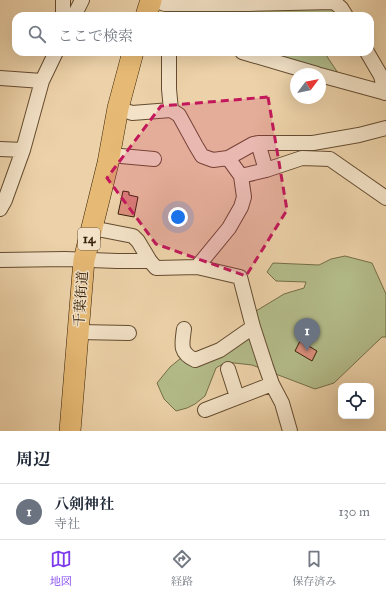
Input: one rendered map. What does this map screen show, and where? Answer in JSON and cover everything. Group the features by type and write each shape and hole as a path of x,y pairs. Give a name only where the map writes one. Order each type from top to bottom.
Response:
{"highway":[{"path":"148,12 152,0"},
{"name":"千葉街道","path":"70,431 84,260 110,155 118,108 126,74 133,56"}],"street":[{"path":"62,12 63,0"},
{"path":"76,12 82,0"},
{"path":"152,0 165,4 248,10 311,1 334,1 344,12"},
{"path":"0,209 23,150 42,81 54,56"},
{"path":"170,56 169,89 171,110"},
{"path":"258,56 299,68"},
{"path":"326,76 385,93 381,76 369,56"},
{"path":"0,78 42,81"},
{"path":"118,108 132,113 171,110 179,115 202,156 214,160 228,158 253,144 258,143 313,143 359,135 386,128"},
{"path":"330,139 330,159"},
{"path":"258,143 266,170"},
{"path":"0,149 23,150"},
{"path":"110,155 154,159"},
{"path":"197,267 229,228 241,207 244,197 241,176 228,158"},
{"path":"241,176 266,170 302,158 330,159 386,198"},
{"path":"92,228 133,236 156,268 197,267 240,277 253,327 272,384 282,402 290,431"},
{"path":"0,260 65,258 84,260 150,261"},
{"path":"184,329 182,347 187,356 195,360 220,350 253,327"},
{"path":"79,332 129,333"},
{"path":"228,368 237,397"},
{"path":"205,410 272,384"}],"highlighted area":[{"path":"268,97 287,210 246,276 156,244 107,178 161,106"}],"green space":[{"path":"334,2 341,12 247,12 248,4"},
{"path":"257,56 327,56 344,82 326,77 326,68 297,68"},
{"path":"345,256 372,263 386,294 386,337 382,337 334,383 315,389 252,365 226,362 216,368 205,396 195,404 176,411 164,399 157,383 170,367 181,358 230,347 256,311 284,294 304,288 306,282 276,281 267,272 273,263 319,265 331,259"}],"building":[{"path":"123,191 129,192 129,195 138,197 134,217 118,214"},
{"path":"300,341 317,351 312,361 295,351"}],"place":[{"name":"八剣神社","path":"307,351"}]}
